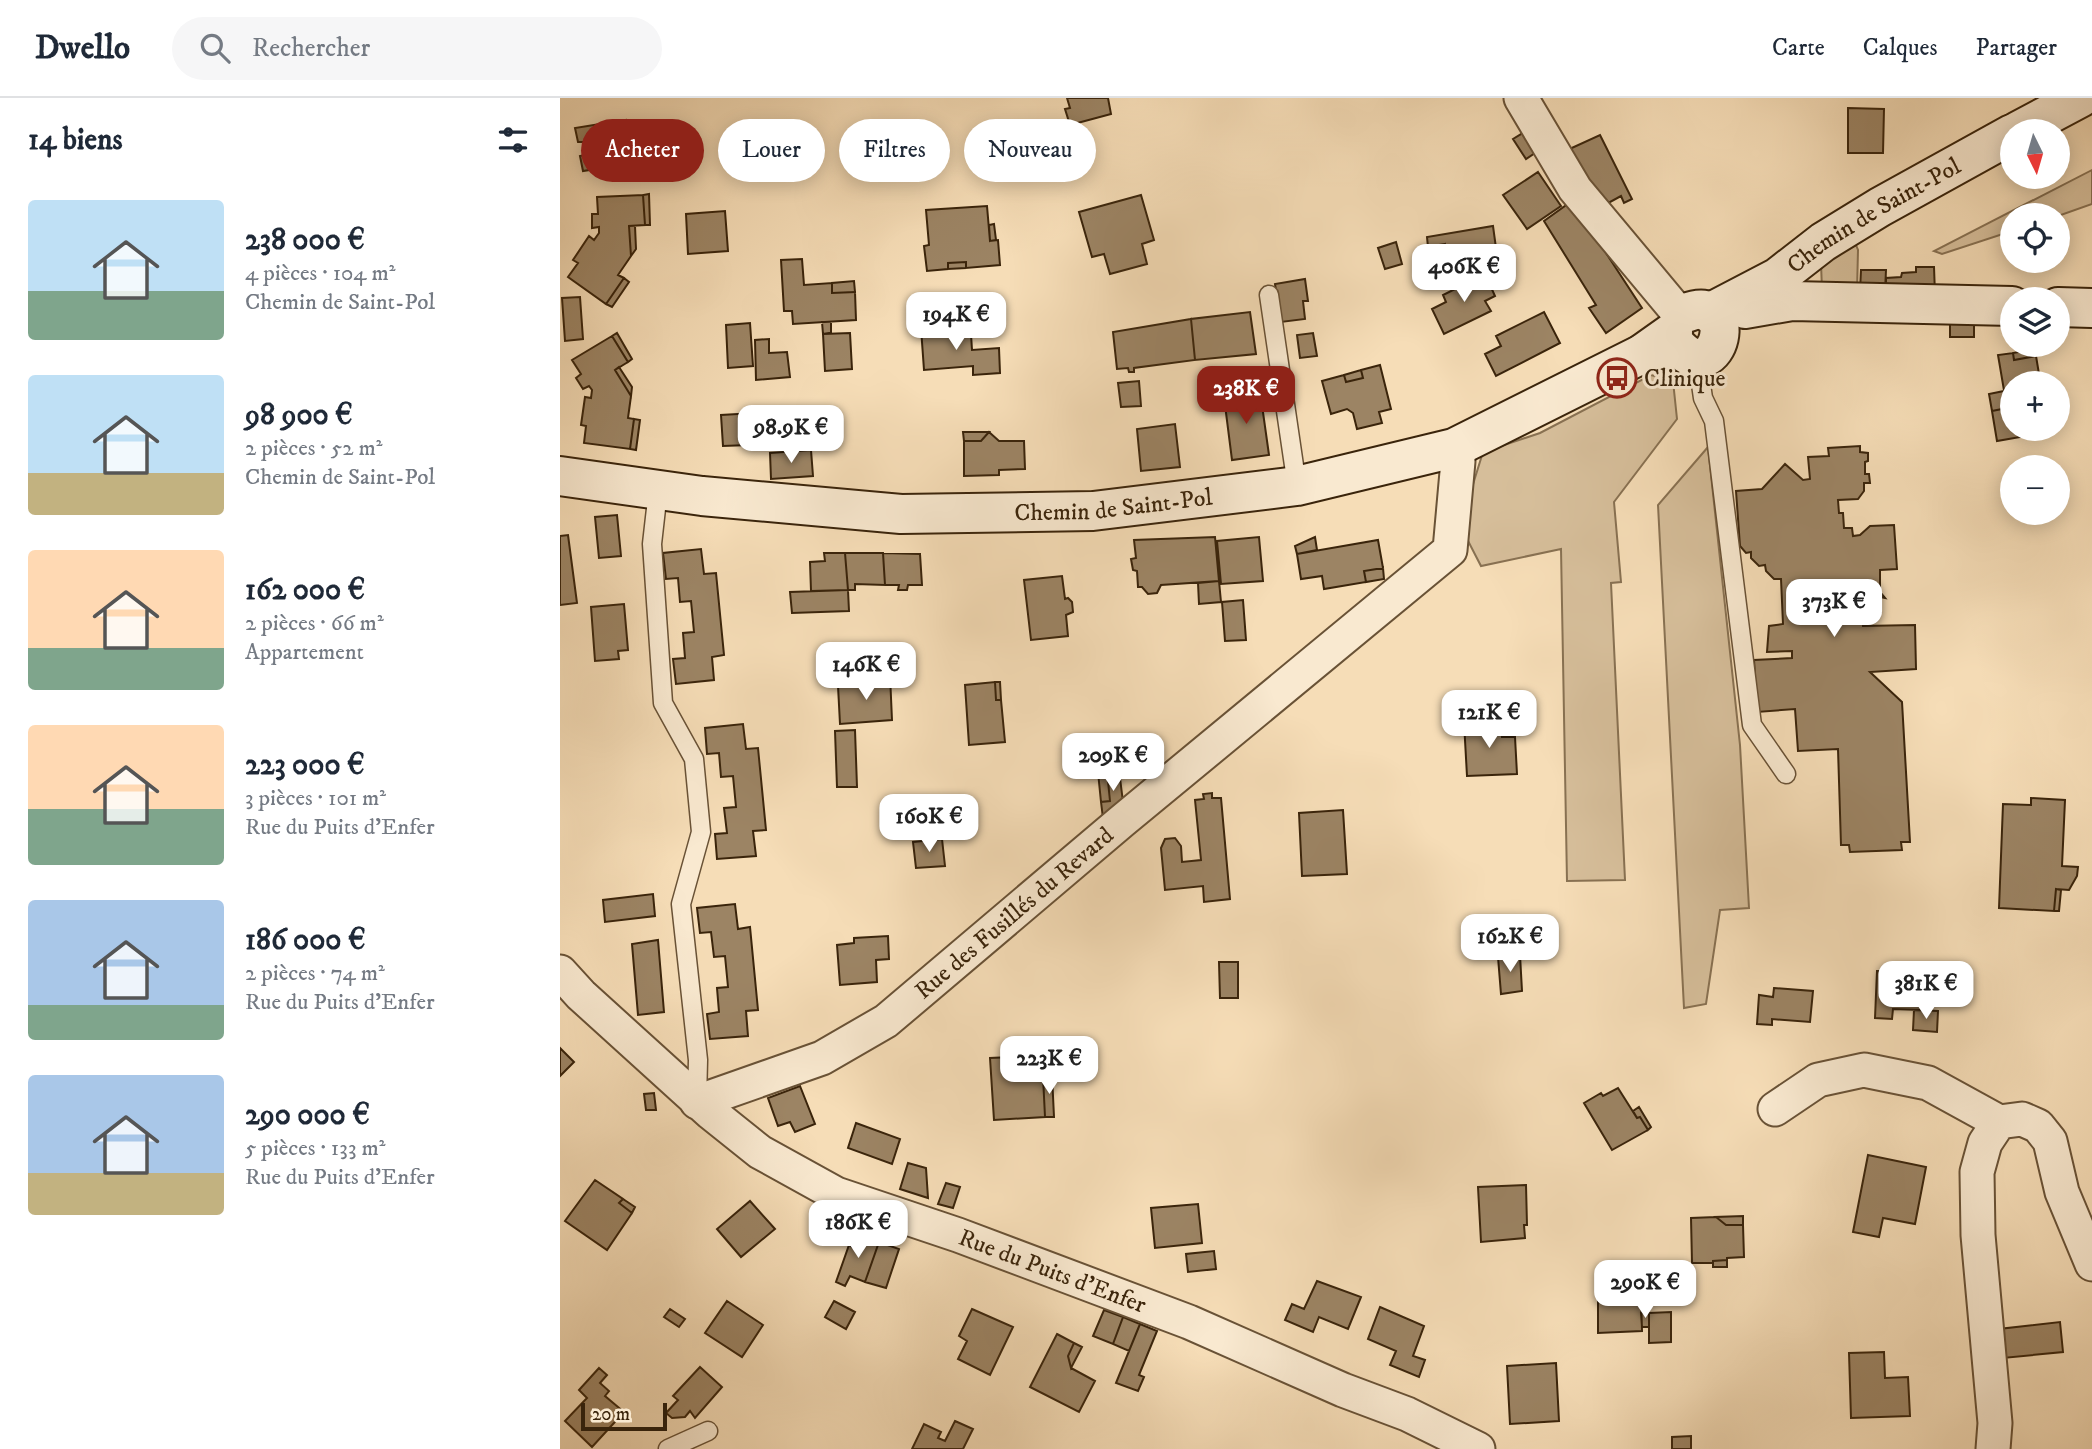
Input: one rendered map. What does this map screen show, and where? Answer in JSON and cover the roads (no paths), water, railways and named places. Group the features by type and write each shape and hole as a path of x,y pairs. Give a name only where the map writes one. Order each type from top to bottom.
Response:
{"main road":[{"path":"2041,119 2080,98"},
{"name":"Chemin de Saint-Pol","path":"560,476 658,491 901,514 1093,511 1297,486 1454,448 1696,330 1880,206 2000,141"},
{"path":"1696,330 1792,301 2000,306"},
{"path":"2070,307 2092,308"}],"street":[{"path":"1521,98 1574,189 1696,330"},
{"name":"Rue des Fusillés du Revard","path":"697,1102 822,1058 886,1021 1101,838 1450,551 1458,461 1454,448"},
{"name":"Rue du Puits d'Enfer","path":"560,972 581,995 697,1102 760,1152 836,1194 980,1243 1239,1342 1343,1390 1407,1414 1478,1449"},
{"path":"1774,1109 1818,1080 1864,1070 1928,1083 1999,1122 2022,1119 2038,1126 2050,1141 2062,1192 2092,1264"},
{"path":"1993,1449 1995,1423 1978,1235 1977,1172 1985,1143 1999,1122"},
{"path":"1407,1414 1418,1427 1427,1449"}],"lane":[{"path":"1269,295 1297,486"},
{"path":"1696,330 1703,398 1714,421 1752,725 1787,774"},
{"path":"658,491 652,544 663,703 694,759 701,832 681,904 698,1060 697,1102"},
{"path":"668,1449 708,1431"}],"place":[{"name":"Clinique","path":"1617,378"}]}
